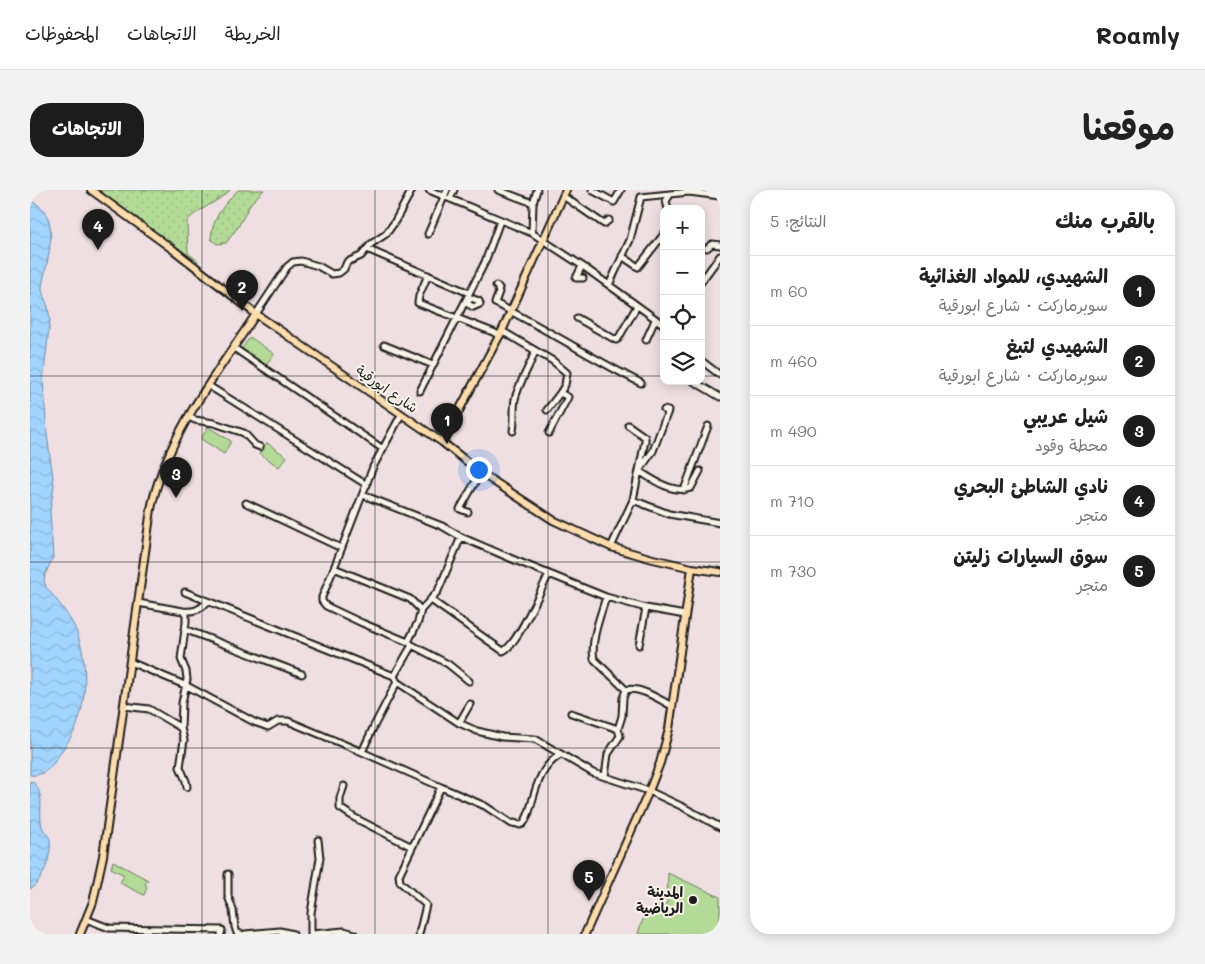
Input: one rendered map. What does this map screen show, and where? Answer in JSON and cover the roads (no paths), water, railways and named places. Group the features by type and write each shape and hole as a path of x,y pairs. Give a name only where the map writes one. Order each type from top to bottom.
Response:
{"main road":[{"name":"شارع ابورقية","path":"91,190 175,251 256,314 442,442 481,472 553,520 612,547 692,568 720,572"},
{"path":"442,442 501,333 565,193"},
{"path":"80,934 93,902 103,856 154,493 167,456 189,417 256,314"},
{"path":"585,934 660,763 669,729 692,568"}],"street":[{"path":"256,314 286,267 293,262 301,261 318,266 332,274 344,270 347,262 361,256 371,244 386,234 394,224 412,190"},
{"path":"429,190 532,233 582,266 660,323"},
{"path":"428,234 447,190"},
{"path":"450,199 454,190"},
{"path":"498,190 533,204"},
{"path":"532,233 533,204 537,190"},
{"path":"592,190 614,202 622,190"},
{"path":"609,285 630,240 641,197 689,192 720,196"},
{"path":"565,193 604,224 609,220"},
{"path":"667,205 666,201 670,194"},
{"path":"420,392 456,318 466,303 485,262 500,221"},
{"path":"622,256 638,267 660,239"},
{"path":"707,248 712,244 720,245"},
{"path":"367,249 469,293"},
{"path":"705,277 720,256"},
{"path":"582,266 576,278 583,278"},
{"path":"428,275 418,303 493,332 501,333 553,361 567,373 565,385 547,410"},
{"path":"496,286 499,288 499,292 495,303 551,332 606,366 641,383"},
{"path":"577,318 616,340 637,306"},
{"path":"646,340 655,320"},
{"path":"384,345 433,365"},
{"path":"234,348 383,449"},
{"path":"513,431 515,398 535,351"},
{"path":"705,364 720,375"},
{"path":"697,385 720,397"},
{"path":"209,386 366,485"},
{"path":"549,433 568,397 560,392"},
{"path":"639,471 653,451 668,411 664,410"},
{"path":"401,415 373,467 322,601 326,606 410,643 448,664 469,681"},
{"path":"189,417 244,433 255,445 260,447"},
{"path":"612,547 633,500 646,437 628,425"},
{"path":"684,490 708,426"},
{"path":"639,471 653,480 678,490 691,488 700,472"},
{"path":"468,512 460,509 481,472"},
{"path":"363,495 442,526 461,537 606,597 646,608 684,615"},
{"path":"633,500 669,514 720,523"},
{"path":"246,502 341,548"},
{"path":"394,676 410,643 421,610 438,591 461,537"},
{"path":"334,568 410,599 421,610"},
{"path":"431,600 503,651 510,645 528,615 549,574"},
{"path":"184,592 394,676 397,682 459,722 488,734 535,740 585,770 649,791 720,827"},
{"path":"606,597 597,626 593,657 626,690"},
{"path":"138,603 193,612 202,608 208,602"},
{"path":"639,645 646,608"},
{"path":"184,611 186,618 181,659 186,671 186,686 182,703 181,728 184,752 180,767 187,787"},
{"path":"184,629 302,674"},
{"path":"130,662 186,686 254,722 268,727 278,721 288,721 362,752 485,806 491,812 512,824 523,824 527,818 541,775 550,762 560,755"},
{"path":"362,752 397,682"},
{"path":"626,690 630,688 641,691 672,706"},
{"path":"605,776 608,754 620,736 618,729 626,690"},
{"path":"459,722 470,704"},
{"path":"124,706 133,709 149,709 181,728"},
{"path":"571,713 618,729"},
{"path":"344,786 340,798 340,808 355,818 412,847"},
{"path":"419,934 426,905 398,879 441,787"},
{"path":"318,840 320,858 311,913 312,934 344,932 354,934"},
{"path":"228,874 228,896 233,910 237,933 241,934"},
{"path":"86,919 109,928 222,930 221,934"},
{"path":"245,934 280,931 293,934"}],"water":[{"path":"30,201 40,207 47,215 51,238 42,291 48,307 50,320 43,380 47,435 54,485 50,511 53,557 44,581 46,587 64,609 73,624 81,648 85,674 81,713 74,732 52,765 45,772 35,775 30,775"},
{"path":"30,781 37,787 41,798 41,821 42,827 49,838 50,853 43,874 35,886 30,889"}],"place":[{"name":"نادي الشاطئ البحري","path":"98,250"},
{"name":"الشهيدي لتبغ","path":"242,311"},
{"name":"الشهيدي، للمواد الغذائية","path":"447,444"},
{"name":"شيل عريبي","path":"176,498"},
{"name":"المدينة الرياضية","path":"693,900"},
{"name":"سوق السيارات زليتن","path":"589,901"}]}
